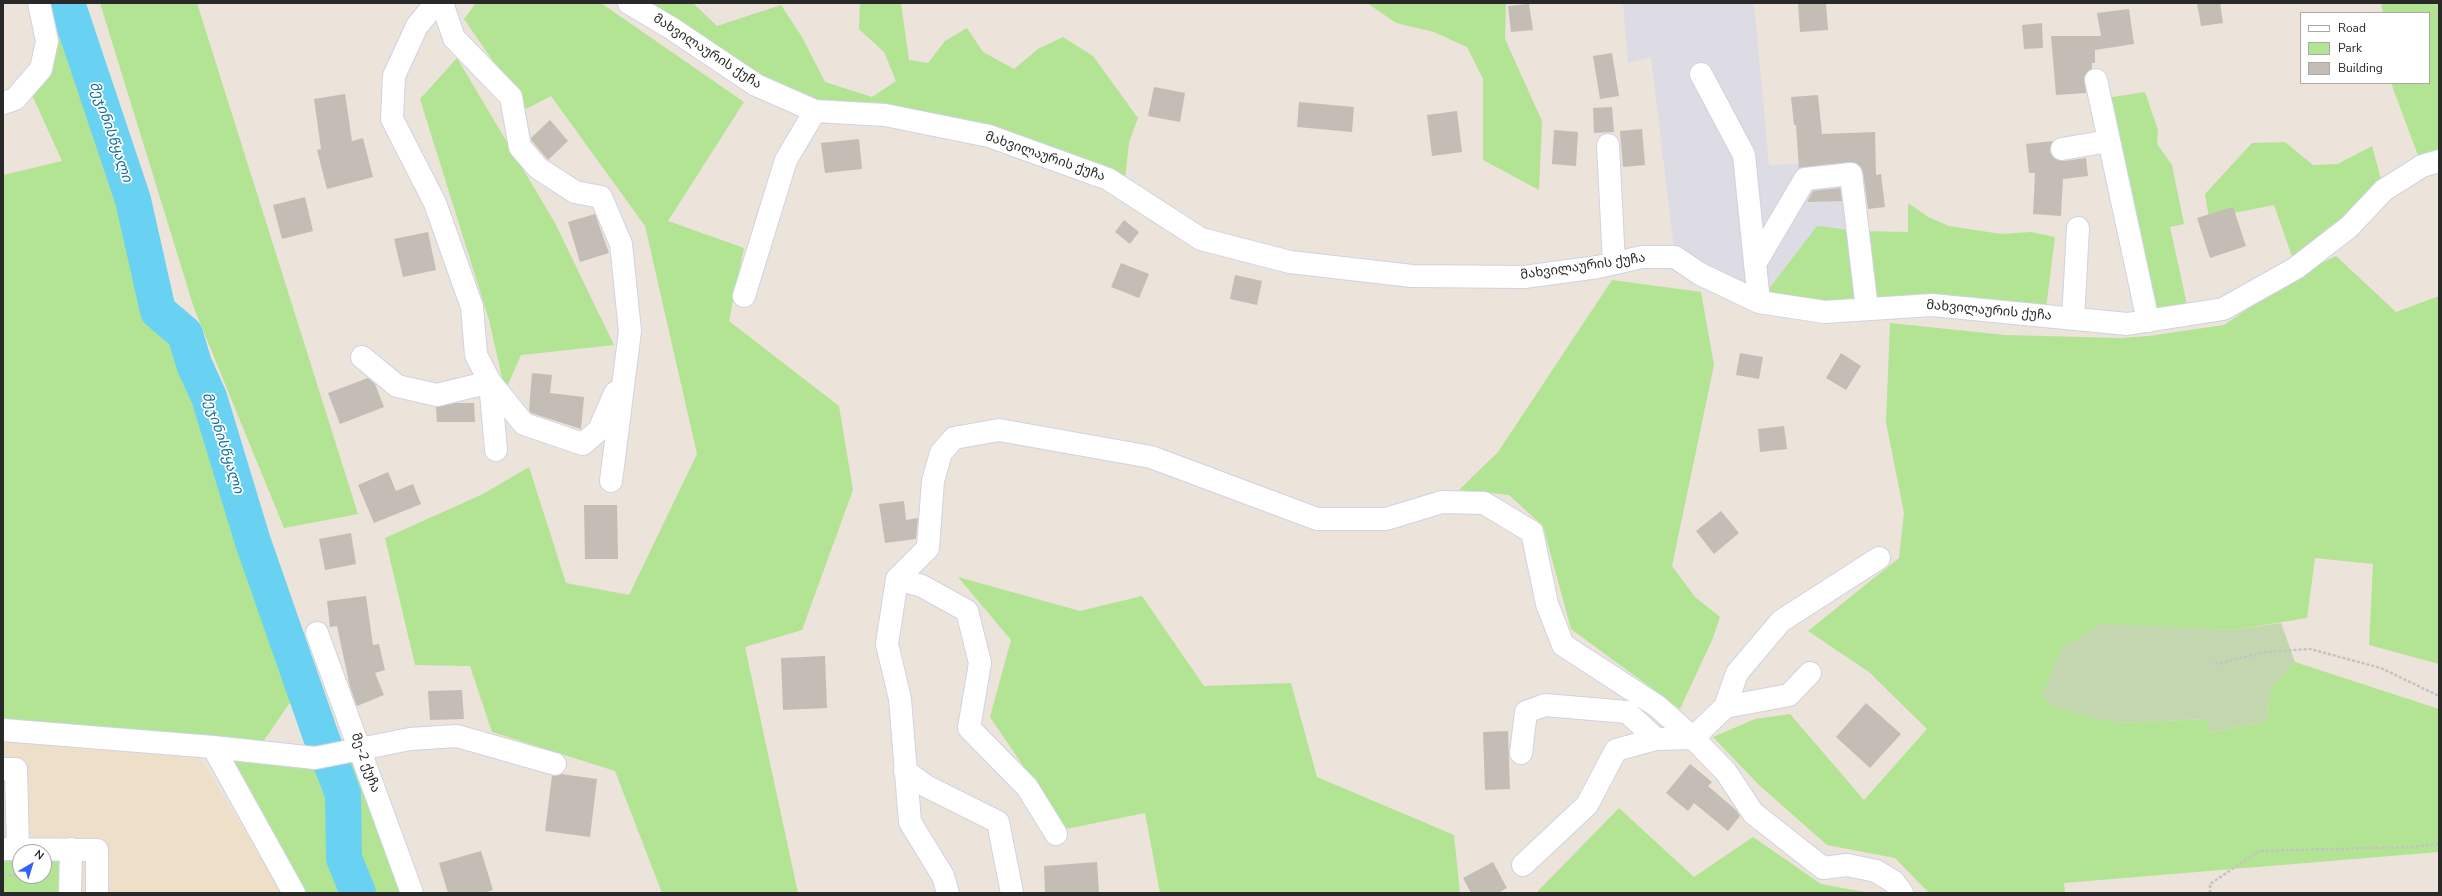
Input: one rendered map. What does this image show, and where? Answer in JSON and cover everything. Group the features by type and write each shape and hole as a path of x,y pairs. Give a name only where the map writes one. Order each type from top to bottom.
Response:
{"street":[{"path":"3,102 15,99 28,86 40,69 47,41 39,3"},
{"path":"436,3 418,26 394,76 392,119 434,203 457,262 472,307 476,355 490,382 524,424 583,444 599,430 626,367"},
{"path":"442,3 454,38 511,97 520,147 538,168 575,192 602,197 621,244 630,331 611,481"},
{"name":"მახვილაურის ქუჩა","path":"629,3 756,85 815,111 885,115 989,136 1108,178 1201,239 1290,262 1412,276 1524,277 1614,263 1642,256 1675,257 1700,274 1759,302 1825,312 1932,305 2127,324 2223,309 2296,268 2349,227 2384,190 2422,166 2439,161"},
{"path":"1701,74 1744,155 1759,302"},
{"path":"2096,80 2148,320"},
{"path":"744,296 786,160 815,111"},
{"path":"2062,149 2109,140"},
{"path":"1608,145 1614,263"},
{"path":"1755,264 1805,179 1851,174 1867,309"},
{"path":"2073,319 2078,228"},
{"path":"362,357 397,386 437,395 490,382"},
{"path":"490,382 496,450"},
{"path":"948,893 943,876 910,822 900,699 887,644 897,579 928,548 933,481 941,453 954,438 999,430 1150,457 1317,519 1386,519 1442,502 1484,503 1532,532 1547,604 1563,645 1657,706 1693,738 1726,772 1753,812 1798,849 1824,868 1847,865 1876,871 1894,882 1902,893"},
{"path":"1523,865 1587,805 1616,750 1656,739 1693,738 1725,707 1737,673 1781,622 1879,558"},
{"path":"897,579 922,586 967,611 980,663 969,728 1027,787 1056,834"},
{"name":"მე-2 ქუჩა","path":"317,633 355,751 412,893"},
{"path":"1725,707 1789,695 1810,673"},
{"path":"1521,753 1526,712 1545,705 1627,712 1656,739"},
{"path":"3,730 213,747 316,758 410,739 457,736 555,764"},
{"path":"213,747 294,893"},
{"path":"3,769 16,769 10,849 97,850 97,893"},
{"path":"905,771 926,786 998,822 1012,893"},
{"path":"70,893 71,849"}],"path":[{"path":"2215,664 2266,652 2310,648 2381,668 2439,696"},
{"path":"2210,893 2210,884 2259,851 2410,847 2439,844"}],"shaded area":[{"path":"1623,3 1754,3 1769,165 1851,162 1859,231 1759,302 1675,257 1651,57 1628,63"},
{"path":"3,740 199,756 283,893 3,893"}],"green space":[{"path":"39,3 67,3 133,200 158,310 185,334 194,364 209,397 253,542 302,685 256,752 350,751 412,893 294,893 213,747 3,730 3,175 62,161 28,86 40,69"},
{"path":"100,3 197,3 358,514 284,528 194,308"},
{"path":"476,3 601,3 744,102 668,221 744,248 729,321 839,406 853,490 802,630 745,647 798,893 662,893 615,771 492,732 470,666 415,665 385,538 483,494 529,467 566,583 629,595 697,454 645,226 551,96 526,109 464,19"},
{"path":"629,3 693,3 717,26 781,5 802,37 825,82 872,97 896,81 884,52 859,29 860,3 901,3 909,60 928,63 945,41 967,28 983,52 1014,69 1038,49 1063,37 1093,56 1138,118 1129,142 1124,189 989,136 815,111"},
{"path":"1367,3 1506,3 1505,39 1542,121 1539,190 1483,160 1483,79 1467,47 1434,32 1396,23"},
{"path":"2381,3 2439,3 2439,161 2422,166 2391,84 2430,84 2430,12 2383,12"},
{"path":"457,58 555,223 614,345 521,355 505,391 489,320 420,99"},
{"path":"2145,92 2158,130 2157,144 2172,165 2184,224 2170,227 2189,314 2148,321 2100,99"},
{"path":"2285,142 2313,165 2338,164 2372,146 2384,190 2296,268 2274,205 2209,218 2205,194 2252,143"},
{"path":"1908,203 1928,217 1949,226 2001,234 2031,232 2055,237 2045,316 1759,302 1817,226 1859,231 1908,232"},
{"path":"2336,256 2396,312 2439,296 2439,664 2369,645 2373,564 2315,558 2307,618 2234,630 2100,625 2117,723 2206,719 2210,733 2266,721 2271,688 2295,662 2439,709 2439,852 2064,883 2065,893 1929,893 1895,858 1827,845 1759,785 1713,737 1755,719 1790,714 1864,800 1927,729 1869,672 1808,631 1899,558 1904,513 1886,422 1890,323 2005,335 2121,338 2149,336 2224,325 2303,272"},
{"path":"1612,280 1701,292 1714,365 1672,566 1695,597 1720,617 1713,638 1680,709 1571,629 1543,526 1509,495 1459,490 1498,452"},
{"path":"958,577 1080,611 1142,596 1204,686 1291,683 1317,777 1454,835 1460,893 1160,893 1145,813 1066,829 990,717 1011,640"},
{"path":"2281,623 2295,662 2271,688 2266,721 2210,733 2206,719 2117,723 2055,708 2042,695 2061,649 2100,624 2234,630"},
{"path":"1619,808 1694,877 1753,837 1821,884 1870,893 1536,893"},
{"path":"3,849 12,849 12,884 52,884 52,849 71,849 70,893 3,893"}],"building":[{"path":"1798,3 1826,3 1828,30 1800,32"},
{"path":"2197,3 2220,3 2223,23 2201,26"},
{"path":"1529,4 1533,30 1511,32 1508,6"},
{"path":"2129,9 2134,44 2095,50 2095,63 2092,63 2092,68 2084,77 2086,93 2056,95 2051,36 2101,36 2097,13"},
{"path":"2042,23 2043,48 2024,49 2022,25"},
{"path":"1612,53 1619,96 1600,99 1593,56"},
{"path":"1154,87 1185,93 1180,122 1148,116"},
{"path":"345,94 352,141 363,138 373,177 327,189 317,150 321,149 314,99"},
{"path":"1818,95 1822,134 1875,132 1876,175 1881,174 1885,207 1868,209 1863,172 1856,163 1850,162 1799,168 1796,125 1794,125 1791,97"},
{"path":"1299,102 1354,107 1352,132 1297,127"},
{"path":"1612,107 1614,132 1594,133 1593,108"},
{"path":"1457,111 1462,152 1432,156 1427,115"},
{"path":"550,120 568,141 548,160 531,138"},
{"path":"1642,129 1645,165 1623,167 1620,131"},
{"path":"1554,130 1578,132 1576,166 1552,164"},
{"path":"859,139 862,169 825,173 821,143"},
{"path":"2053,141 2050,151 2053,157 2064,161 2086,158 2088,176 2063,179 2061,216 2033,214 2035,173 2029,173 2026,144"},
{"path":"1840,188 1842,201 1807,202 1813,191"},
{"path":"305,197 313,231 282,239 273,205"},
{"path":"2233,207 2246,246 2210,258 2197,218"},
{"path":"595,214 609,253 580,262 568,222"},
{"path":"1124,220 1139,232 1130,244 1115,232"},
{"path":"428,232 436,270 403,277 394,239"},
{"path":"1121,263 1149,274 1139,298 1111,287"},
{"path":"1235,275 1262,281 1257,305 1230,299"},
{"path":"1740,353 1763,357 1759,379 1736,375"},
{"path":"1841,353 1861,366 1846,390 1826,378"},
{"path":"532,373 552,375 550,393 584,397 581,429 531,413 529,410"},
{"path":"368,378 375,384 384,407 340,424 328,393"},
{"path":"455,403 474,403 475,422 437,422 436,407"},
{"path":"1784,426 1787,449 1760,452 1758,429"},
{"path":"388,472 396,491 413,484 421,504 374,523 358,485"},
{"path":"904,501 906,520 918,518 916,539 885,543 879,504"},
{"path":"584,505 617,505 618,559 585,559"},
{"path":"1721,511 1739,533 1714,554 1696,531"},
{"path":"351,533 356,564 325,570 319,539"},
{"path":"366,596 373,645 379,644 385,670 375,673 384,695 357,706 350,687 337,626 330,627 327,601"},
{"path":"825,656 827,708 783,710 781,658"},
{"path":"462,690 464,719 430,720 428,691"},
{"path":"1866,703 1901,734 1870,768 1836,737"},
{"path":"1508,731 1510,789 1485,790 1483,732"},
{"path":"1690,764 1712,782 1708,786 1736,810 1740,816 1728,831 1694,803 1688,811 1666,793"},
{"path":"561,774 597,779 590,837 545,831 552,776"},
{"path":"481,851 493,890 484,893 448,893 439,863"},
{"path":"1097,862 1099,893 1045,893 1044,866"},
{"path":"1493,862 1507,888 1498,893 1471,893 1463,878"}],"waterway":[{"name":"მეჯინისწყალი","path":"67,3 133,200 158,311 185,334 194,364 209,397 253,542 320,734 343,794 344,858 358,893"}]}
